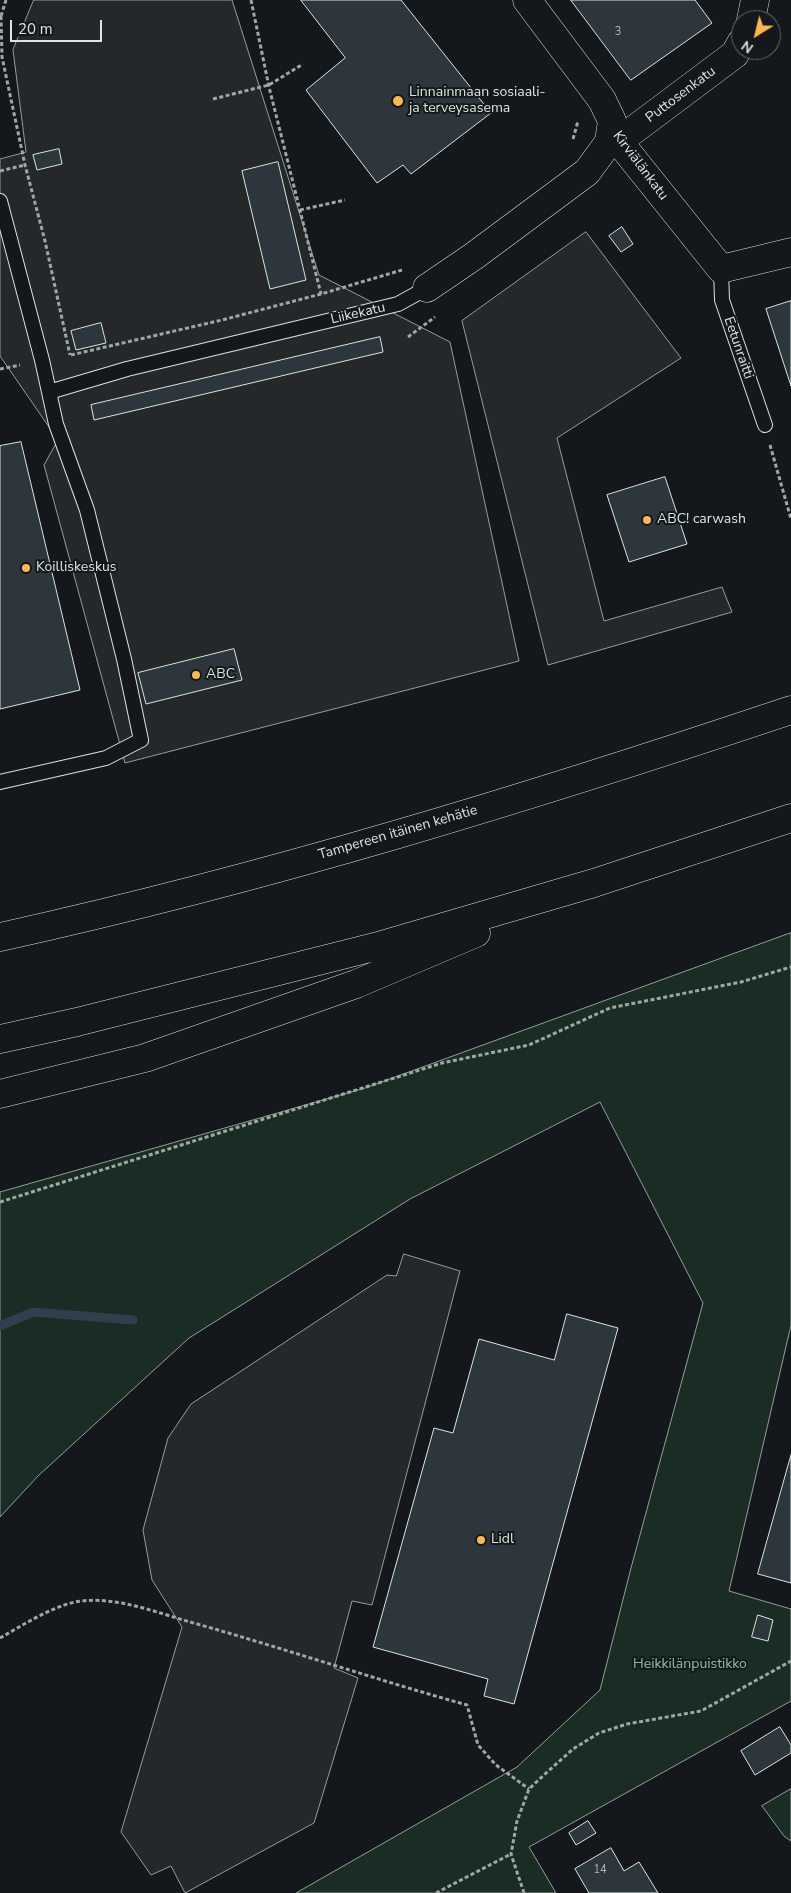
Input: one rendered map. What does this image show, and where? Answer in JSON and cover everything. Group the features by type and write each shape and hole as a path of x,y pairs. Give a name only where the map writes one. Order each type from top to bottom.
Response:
{"main road":[{"name":"Kirviälänkatu","path":"527,0 602,100 612,121 612,133 720,268"},
{"name":"Puttosenkatu","path":"612,133 631,132 731,57"},
{"name":"Liikekatu","path":"427,288 474,256 587,172 609,142 612,133"},
{"path":"720,268 791,252"},
{"name":"Tampereen itäinen kehätie","path":"0,937 111,913 379,840 658,755 791,710"},
{"path":"0,1039 77,1022 382,945 594,883 791,818"},
{"path":"0,1094 145,1058 347,987 594,883"},
{"path":"0,918 111,913"}],"lane":[{"path":"0,200 42,360 56,424 87,510 124,659 141,740 106,758 0,782"},
{"name":"Eetunraitti","path":"720,268 722,300 765,425"},
{"name":"Liikekatu","path":"49,392 127,369 398,304 427,288"}],"path":[{"path":"6,0 0,17 2,57 25,166 70,355"},
{"path":"251,0 269,85 321,294"},
{"path":"213,98 269,85 303,64"},
{"path":"0,171 25,166"},
{"path":"300,210 345,200"},
{"path":"0,369 222,320 376,279"},
{"path":"765,425 791,519"},
{"path":"0,1202 442,1063 528,1045 610,1008 740,982 791,966"},
{"path":"0,1638 43,1615 75,1602 96,1601 120,1603 243,1637 467,1705 478,1745 496,1765 529,1790"},
{"path":"524,1893 511,1854 517,1821 529,1790 573,1749 599,1733 627,1724 701,1711 791,1660"},
{"path":"436,1893 511,1854"}],"green space":[{"name":"Heikkilänpuistikko","path":"791,933 791,1325 729,1591 791,1609 791,1701 529,1847 556,1893 296,1893 517,1767 600,1690 703,1303 600,1102 410,1199 189,1338 38,1476 0,1517 0,1192 365,1088"},
{"path":"791,1789 791,1841 784,1836 762,1806"}],"shaded area":[{"path":"34,0 232,0 319,275 450,342 519,661 125,763 44,465 58,440 0,356 0,159 26,152 13,50"},
{"path":"586,232 681,358 557,438 604,621 722,587 732,612 548,665 462,321"},
{"path":"404,1254 460,1271 372,1605 352,1601 334,1668 358,1678 314,1823 185,1893 171,1866 151,1875 121,1832 182,1627 152,1580 143,1530 168,1438 191,1404 387,1275 396,1276"}],"building":[{"name":"Linnainmaan sosiaali- ja terveysasema","path":"301,0 401,0 491,113 411,174 403,165 377,183 306,90 345,58"},
{"path":"571,0 695,0 712,23 631,80"},
{"path":"59,149 62,164 37,170 33,155"},
{"path":"278,162 306,280 270,289 242,171"},
{"path":"622,227 633,244 621,252 609,236"},
{"path":"791,301 791,386 766,309"},
{"path":"101,323 106,343 76,350 71,331"},
{"path":"380,337 383,352 94,420 91,405"},
{"name":"Koilliskeskus","path":"21,442 80,690 0,709 0,446"},
{"name":"ABC! carwash","path":"665,477 687,544 629,562 607,495"},
{"path":"234,649 242,680 146,704 138,673"},
{"name":"Lidl","path":"567,1314 618,1328 514,1704 484,1696 488,1679 373,1647 434,1428 453,1433 479,1339 554,1360"},
{"path":"791,1455 791,1583 758,1574"},
{"path":"758,1615 773,1620 768,1641 752,1637"},
{"path":"780,1727 791,1745 791,1753 755,1775 741,1751"},
{"path":"588,1821 596,1833 576,1845 569,1833"},
{"path":"611,1848 624,1871 639,1862 658,1893 589,1893 575,1869"}],"waterway":[{"path":"0,1326 33,1312 133,1320"}],"place":[{"name":"Linnainmaan sosiaali- ja terveysasema","path":"398,101"},
{"name":"ABC! carwash","path":"647,520"},
{"name":"Koilliskeskus","path":"26,568"},
{"name":"ABC","path":"196,675"},
{"name":"Lidl","path":"481,1540"}]}
